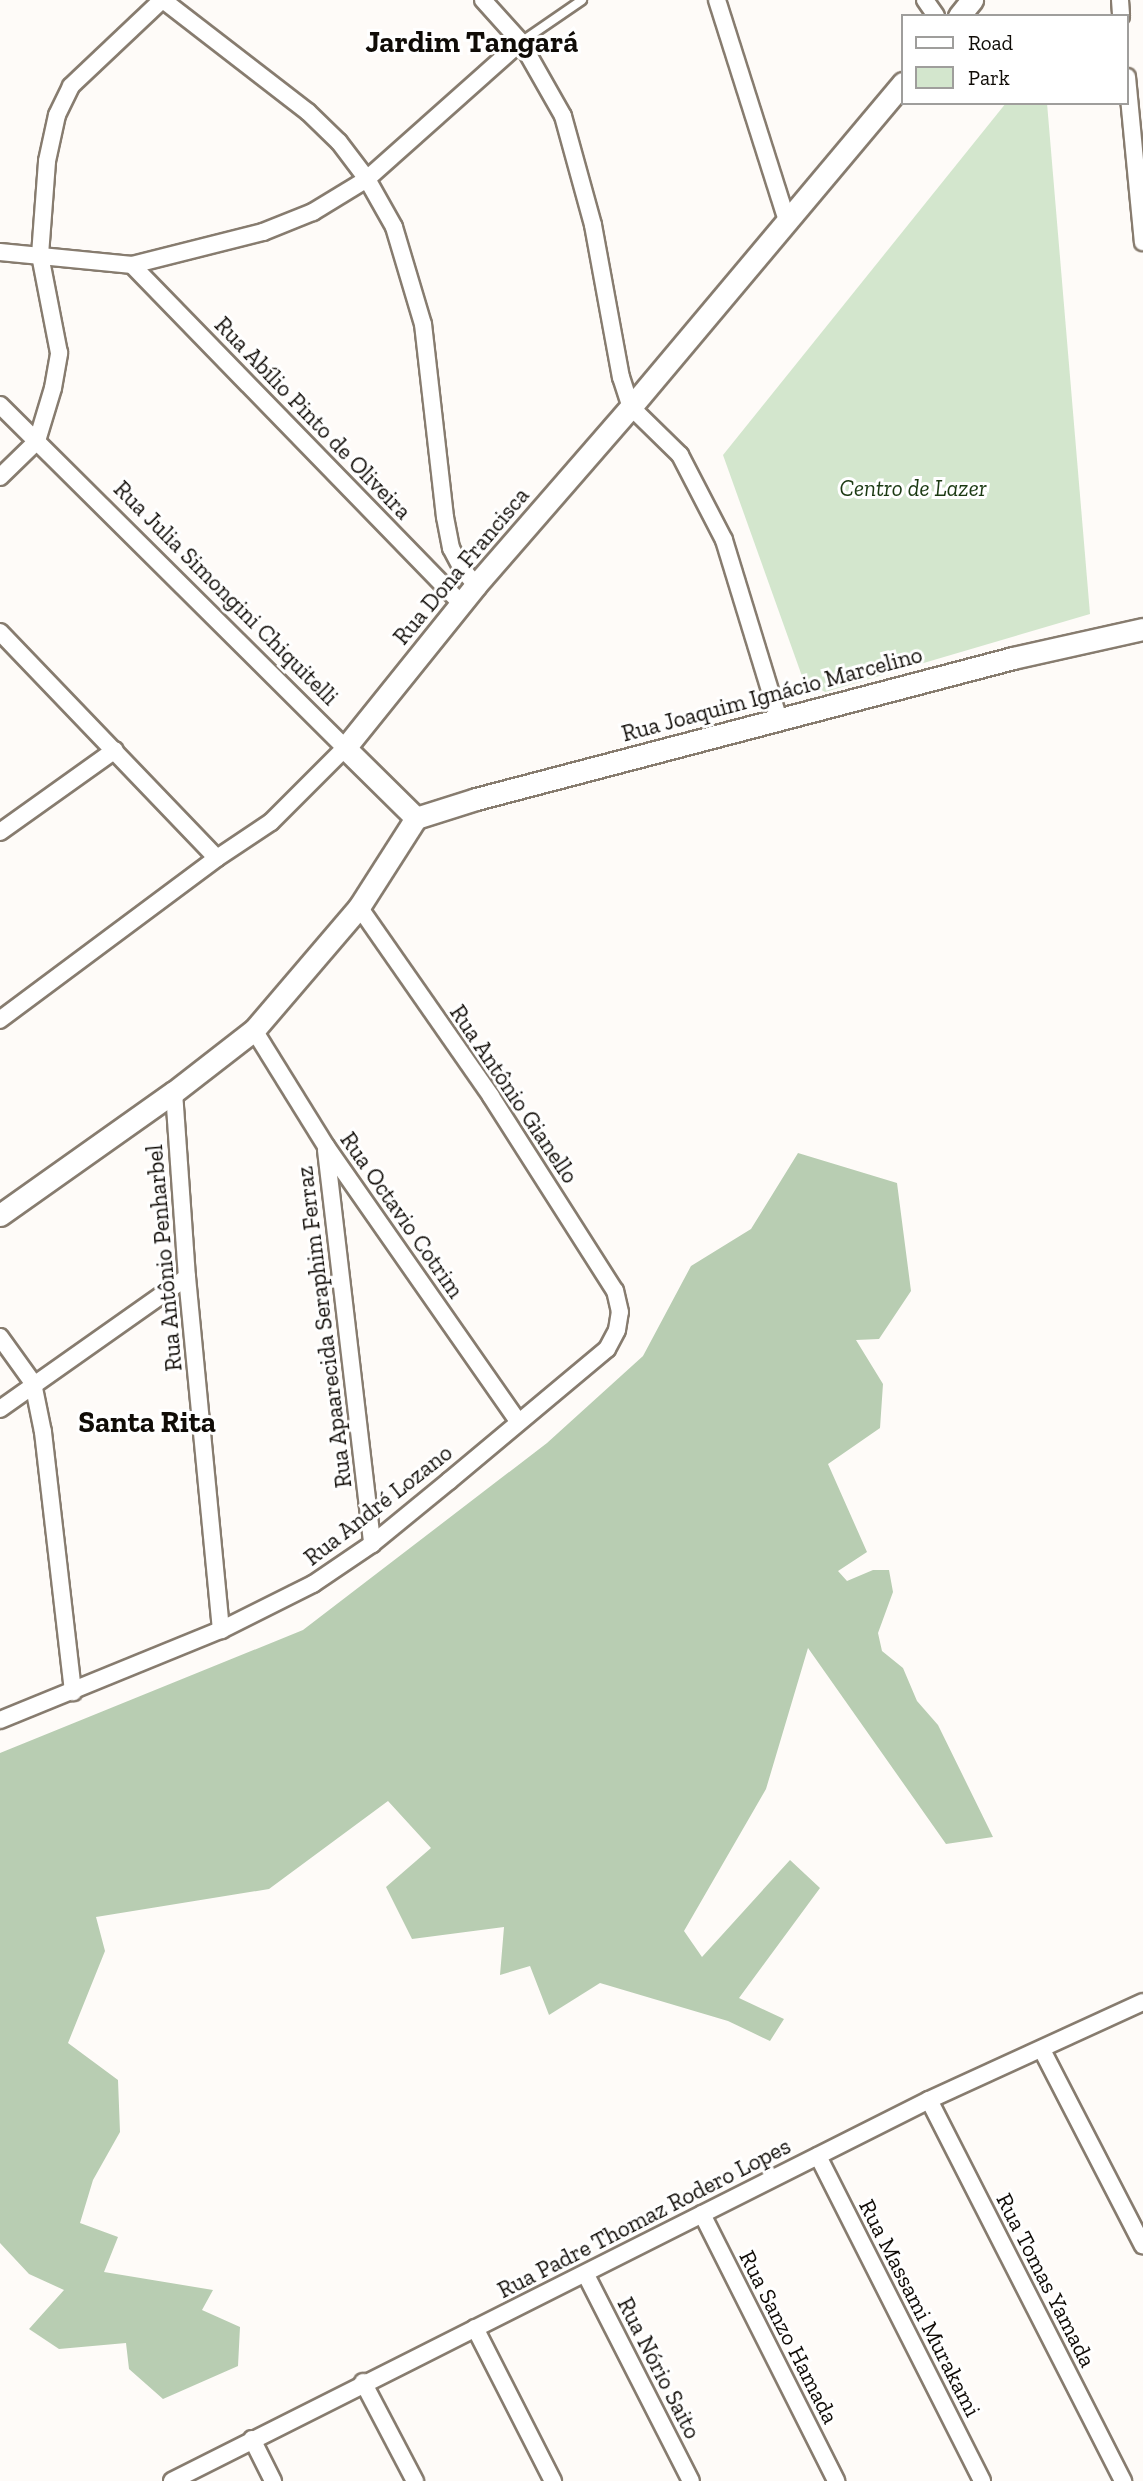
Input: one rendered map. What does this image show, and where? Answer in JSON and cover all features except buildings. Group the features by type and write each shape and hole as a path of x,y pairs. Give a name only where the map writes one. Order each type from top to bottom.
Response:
{"street":[{"path":"0,477 37,441 54,388 59,353 40,255 47,160 57,115 71,86 162,0 308,112 339,142 367,179 394,227 423,324 445,517 451,548 462,569 476,585"},
{"path":"482,0 521,42 563,116 593,225 605,307 621,377 631,407 680,455 724,540 779,720"},
{"path":"717,0 787,221"},
{"path":"961,14 972,0"},
{"path":"0,252 132,265 263,232 313,212 367,179 521,42"},
{"name":"Rua Dona Francisca","path":"0,1020 217,858 271,822 345,748 476,585 631,407 902,84"},
{"path":"1129,87 1137,126 1143,242"},
{"name":"Rua Abílio Pinto de Oliveira","path":"132,265 462,604"},
{"name":"Rua Julia Simongini Chiquitelli","path":"0,405 416,818"},
{"name":"Rua Joaquim Ignácio Marcelino","path":"416,818 477,799 1013,658 1143,629"},
{"path":"1,636 115,750 217,858"},
{"path":"0,832 115,750"},
{"path":"0,1215 174,1092 254,1030 359,907 416,818"},
{"name":"Rua Antônio Gianello","path":"359,907 491,1096 615,1291 620,1312"},
{"name":"Rua Octavio Cotrim","path":"254,1030 326,1146 518,1421"},
{"name":"Rua Antônio Penharbel","path":"174,1092 187,1277 221,1630"},
{"name":"Rua Apaarecida Seraphim Ferraz","path":"326,1146 372,1544"},
{"path":"0,1409 33,1383 187,1277"},
{"name":"Rua André Lozano","path":"0,1720 221,1630 313,1584 372,1544 607,1349 617,1330 620,1312"},
{"path":"0,1337 33,1383 50,1470 73,1692"},
{"name":"Rua Padre Thomaz Rodero Lopes","path":"172,2481 363,2382 586,2275 929,2100 1141,2002"},
{"path":"1042,2050 1143,2246"},
{"name":"Rua Tomas Yamada","path":"929,2100 1123,2481"},
{"name":"Rua Massami Murakami","path":"818,2157 982,2481"},
{"name":"Rua Sanzo Hamada","path":"702,2214 836,2481"},
{"name":"Rua Nório Saito","path":"586,2275 691,2481"},
{"path":"475,2328 553,2481"},
{"path":"363,2382 415,2481"},
{"path":"252,2439 273,2481"}],"lane":[{"path":"521,42 582,0"}],"green space":[{"name":"Centro de Lazer","path":"1004,105 1047,105 1090,614 825,692 803,679 723,455"},
{"path":"798,1153 897,1183 911,1291 879,1339 856,1340 883,1384 880,1428 828,1464 867,1552 838,1571 847,1581 873,1570 889,1570 893,1592 878,1633 882,1651 903,1668 917,1701 938,1725 993,1837 946,1844 808,1648 766,1789 684,1931 702,1957 790,1860 820,1888 739,1998 784,2019 770,2041 728,2021 600,1983 549,2015 530,1966 500,1975 504,1927 412,1939 386,1887 431,1848 388,1801 269,1889 96,1917 105,1951 68,2043 118,2080 120,2132 93,2180 80,2223 118,2237 104,2272 213,2290 202,2310 240,2327 238,2366 163,2399 129,2369 126,2343 59,2349 29,2329 64,2290 29,2274 0,2243 0,1753 303,1630 547,1443 643,1356 691,1266 751,1229"}],"district":[{"name":"Jardim Tangará","path":"472,42"},
{"name":"Santa Rita","path":"147,1422"}]}
